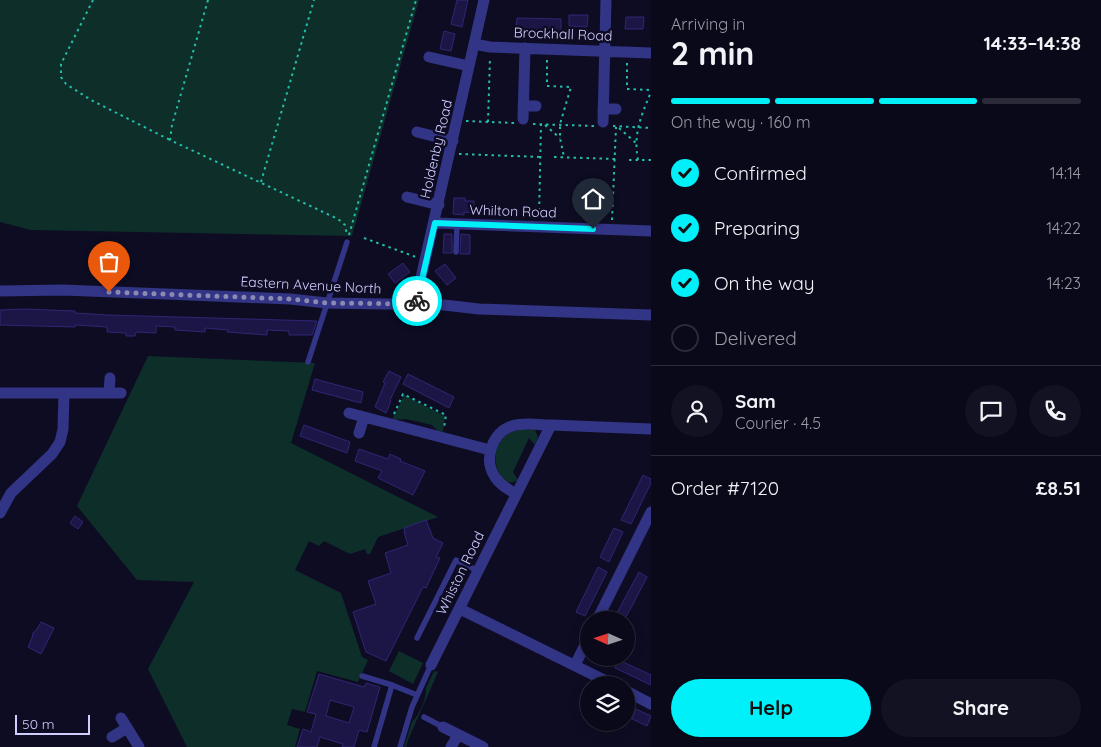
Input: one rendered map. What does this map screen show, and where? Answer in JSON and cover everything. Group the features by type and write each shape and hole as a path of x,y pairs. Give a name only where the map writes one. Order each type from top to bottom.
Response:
{"street":[{"name":"Holdenby Road","path":"417,304 425,260 435,223 484,0"},
{"path":"602,125 606,0"},
{"name":"Brockhall Road","path":"474,44 651,53"},
{"path":"523,122 525,48"},
{"path":"429,57 470,66"},
{"path":"523,106 536,106"},
{"path":"603,109 616,109"},
{"path":"417,132 453,142"},
{"path":"406,197 439,205"},
{"name":"Whilton Road","path":"435,223 651,231"},
{"name":"Eastern Avenue North","path":"0,291 72,290 254,297 327,303 417,304 479,309 651,315"},
{"path":"0,392 115,393 110,378"},
{"path":"0,513 11,493 52,454 60,442 63,429 64,393"},
{"path":"349,413 490,450"},
{"path":"359,433 364,417"},
{"path":"516,494 499,482 493,475 490,465 490,450 498,435 512,426 523,424 651,430"},
{"name":"Whiston Road","path":"431,665 551,425"},
{"path":"602,611 651,512"},
{"path":"460,609 596,676"},
{"path":"575,665 580,655"},
{"path":"635,696 651,704"},
{"path":"121,718 139,747"},
{"path":"443,727 483,747"},
{"path":"112,737 127,728"},
{"path":"451,747 458,735"}],"lane":[{"path":"456,252 457,224"},
{"path":"308,362 347,242"},
{"path":"417,638 456,560 478,571"},
{"path":"400,747 412,707 431,665"},
{"path":"362,676 417,695"},
{"path":"374,747 392,685"},
{"path":"424,717 443,727"}],"path":[{"path":"93,0 62,64 60,74 62,80 91,100 170,140 338,219 346,228 347,242"},
{"path":"170,140 172,125 208,0"},
{"path":"261,182 314,0"},
{"path":"347,242 416,0"},
{"path":"488,122 490,46"},
{"path":"548,48 547,86 571,87 560,124 560,138 564,157"},
{"path":"628,52 627,89 651,91 639,119 636,143 638,160"},
{"path":"457,121 651,128"},
{"path":"543,124 560,138"},
{"path":"538,227 543,124"},
{"path":"617,126 636,143"},
{"path":"612,230 617,126"},
{"path":"450,154 541,157"},
{"path":"554,157 615,159"},
{"path":"628,160 651,160"},
{"path":"364,238 425,260"},
{"path":"389,424 403,394 446,415 443,438"}],"green space":[{"path":"0,0 419,0 352,236 31,230 0,222"},
{"path":"148,356 315,363 291,443 438,517 378,537 370,554 367,554 365,549 350,554 324,541 319,546 309,541 295,570 341,593 362,657 368,660 358,682 317,671 305,712 292,709 287,725 300,729 295,747 187,747 148,669 194,582 137,580 77,506"},
{"path":"404,395 445,416 443,432 438,431 432,425 406,419 392,420"},
{"path":"525,429 535,430 538,437 535,445 529,438 513,472 518,480 510,482 503,479 498,472 496,451 501,441 510,433"},
{"path":"399,651 423,663 413,684 389,671"},
{"path":"434,671 438,672 406,747 404,747 412,722 422,706 426,688"}],"building":[{"path":"457,0 468,0 462,27 451,24"},
{"path":"569,15 588,15 587,27 569,26"},
{"path":"626,17 644,17 643,29 625,29"},
{"path":"517,18 561,19 561,31 516,30"},
{"path":"444,31 455,34 451,51 440,49"},
{"path":"454,198 465,198 465,201 474,201 474,213 464,212 464,215 453,214"},
{"path":"444,234 452,234 452,253 443,253"},
{"path":"461,234 470,235 470,254 460,254"},
{"path":"403,263 410,272 395,283 388,274"},
{"path":"445,264 456,278 447,285 435,271"},
{"path":"0,310 75,311 75,313 108,315 317,321 312,335 289,335 289,331 267,330 267,335 227,332 228,330 205,328 205,332 175,330 175,327 156,326 156,333 136,332 135,336 126,336 126,333 107,332 107,327 0,325"},
{"path":"389,371 401,377 386,413 375,407 385,383 383,382"},
{"path":"408,374 454,397 449,408 403,384"},
{"path":"315,379 363,392 361,403 312,390"},
{"path":"304,425 350,442 347,453 300,436"},
{"path":"359,449 388,459 390,454 401,459 400,461 425,471 413,495 378,478 382,471 355,461"},
{"path":"643,475 651,479 651,483 631,524 621,520"},
{"path":"75,516 83,522 78,529 70,523"},
{"path":"426,520 433,538 443,543 436,557 440,558 426,588 423,587 386,661 366,652 353,612 376,604 368,581 391,573 385,553 408,545 404,528"},
{"path":"614,528 623,532 609,562 600,557"},
{"path":"598,567 607,572 588,611 580,611 580,614 576,612"},
{"path":"639,572 647,577 629,611 618,611"},
{"path":"41,622 54,628 41,654 28,647 33,633"},
{"path":"616,666 632,666 651,675 651,685 635,676 615,668"},
{"path":"319,674 364,687 366,683 380,687 367,732 359,730 354,747 342,747 343,744 320,737 317,747 297,747 303,729 311,732 316,714 307,712","holes":["330,700 354,707 349,723 326,716"]},
{"path":"636,709 651,716 647,726 635,720"}],"way so far":[{"path":"109,292 290,299 346,304 417,304 417,301"}],"route":[{"path":"417,301 435,223 593,229"}]}
